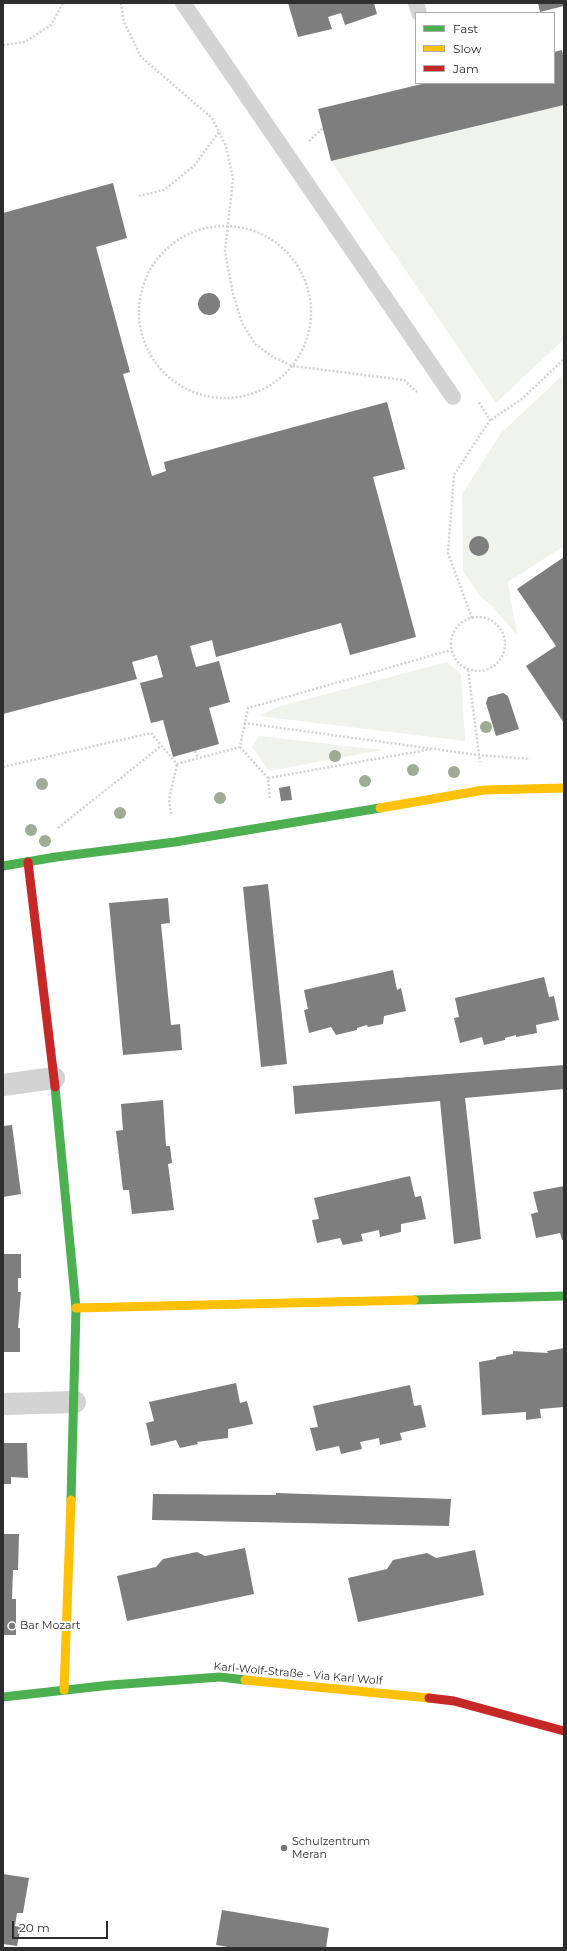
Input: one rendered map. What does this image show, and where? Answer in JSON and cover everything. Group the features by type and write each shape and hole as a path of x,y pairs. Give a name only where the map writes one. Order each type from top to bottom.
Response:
{"street":[{"path":"3,866 56,856 175,842 484,790 564,788"},
{"path":"28,862 54,1078 76,1308 75,1402 64,1690"},
{"path":"3,1085 54,1078"},
{"path":"76,1308 564,1296"},
{"path":"3,1404 75,1402"},
{"name":"Karl-Wolf-Straße - Via Karl Wolf","path":"3,1697 64,1690 220,1677 454,1701 564,1731"}],"lane":[{"path":"183,3 453,396"}],"path":[{"path":"3,45 25,42 51,25 63,3"},
{"path":"121,3 124,22 141,57 212,118 226,146 233,179 224,251 233,294 242,323 256,344 273,357 293,366 404,380 420,394"},
{"path":"306,143 323,128"},
{"path":"139,196 164,190 194,166 219,132"},
{"path":"228,226 255,232 278,244 296,264 308,289 311,316 306,342 293,366 271,385 244,397 214,398 186,390 162,373 146,349 138,320 141,291 153,264 173,243 200,230 228,226"},
{"path":"490,420 523,398 564,359"},
{"path":"482,617 491,620 499,627 504,636 505,646 502,655 497,664 488,670 478,672 468,670 457,663 451,650 451,640 454,630 462,622 472,618 482,617"},
{"path":"240,747 248,708 451,650"},
{"path":"468,670 478,755 484,790"},
{"path":"244,723 478,755 533,759"},
{"path":"3,767 151,733 177,764"},
{"path":"56,856 52,833 161,746"},
{"path":"177,764 240,747"},
{"path":"240,747 268,778 273,825"},
{"path":"268,778 434,748"},
{"path":"195,750 198,758"},
{"path":"175,842 169,800 177,764"}],"shaded area":[{"path":"564,105 564,339 496,403 331,161"},
{"path":"564,374 564,546 508,582 517,635 492,606 480,596 463,571 462,494 501,433"},
{"path":"447,662 461,674 465,741 259,716 277,707"},
{"path":"259,736 382,750 269,771 252,747"}],"building":[{"path":"288,3 374,3 377,14 345,25 341,13 328,17 332,29 298,37"},
{"path":"538,3 564,3 564,6 540,12"},
{"path":"562,50 564,59 564,105 331,161 318,109 422,84 555,84 555,52"},
{"path":"113,183 127,238 96,247 130,372 123,374 152,476 166,471 164,462 387,402 405,469 373,477 416,637 350,655 341,623 216,657 212,640 190,646 196,667 219,661 230,702 209,708 219,744 173,757 163,720 151,723 140,683 163,677 157,655 132,662 137,679 3,714 3,213"},
{"path":"209,293 217,296 220,304 217,312 209,315 201,312 198,304 201,296"},
{"path":"479,536 486,539 489,546 486,553 479,556 472,553 469,546 472,539"},
{"path":"564,557 564,723 526,666 556,646 517,589"},
{"path":"503,693 508,696 519,729 496,736 486,703 488,697"},
{"path":"290,786 292,800 281,801 279,788"},
{"path":"268,884 287,1064 261,1067 243,887"},
{"path":"168,898 170,923 161,924 171,1025 180,1024 182,1050 123,1055 109,903"},
{"path":"393,970 397,990 401,988 406,1011 384,1016 383,1024 368,1027 367,1025 357,1028 357,1030 336,1035 331,1027 309,1033 304,1010 308,1009 304,990"},
{"path":"544,977 549,997 554,996 559,1020 536,1025 537,1033 516,1037 516,1035 505,1038 505,1040 484,1045 482,1037 460,1043 454,1018 459,1017 455,998"},
{"path":"564,1065 564,1089 465,1098 481,1239 454,1244 440,1101 295,1114 293,1086"},
{"path":"163,1100 166,1146 170,1146 172,1163 168,1164 174,1210 132,1214 129,1190 123,1190 116,1131 123,1130 121,1104"},
{"path":"12,1125 21,1194 3,1197 3,1126"},
{"path":"410,1176 415,1197 421,1196 426,1219 401,1224 401,1232 380,1237 379,1230 361,1234 363,1241 343,1245 340,1238 317,1243 312,1220 319,1219 314,1198"},
{"path":"564,1186 564,1240 562,1240 560,1233 536,1238 531,1214 538,1212 533,1192"},
{"path":"3,1254 21,1254 21,1278 18,1278 18,1292 21,1292 18,1328 20,1328 20,1352 3,1352"},
{"path":"564,1348 564,1407 540,1409 541,1418 526,1420 526,1412 482,1415 479,1362 513,1354 513,1351 548,1353 547,1351"},
{"path":"236,1383 240,1403 247,1401 253,1424 228,1429 228,1438 197,1442 198,1444 180,1448 176,1440 151,1446 146,1423 154,1421 149,1402"},
{"path":"410,1385 414,1406 421,1405 426,1427 400,1433 402,1440 380,1445 379,1438 360,1442 362,1449 341,1454 339,1446 316,1451 310,1428 318,1427 313,1406"},
{"path":"3,1443 27,1443 28,1478 11,1477 11,1484 3,1484"},
{"path":"276,1493 451,1499 449,1526 152,1520 153,1494 276,1495"},
{"path":"3,1534 19,1534 18,1570 13,1570 12,1599 16,1599 16,1635 3,1635"},
{"path":"245,1548 254,1594 127,1621 117,1576 156,1567 163,1559 197,1552 205,1556"},
{"path":"475,1550 484,1595 358,1622 348,1578 387,1569 393,1560 427,1553 436,1558"},
{"path":"3,1874 29,1878 23,1913 17,1913 15,1926 21,1927 17,1946 3,1944"},
{"path":"222,1910 329,1928 326,1948 234,1948 216,1945"}],"traffic: fast":[{"path":"3,866 56,857 175,842 380,808"},
{"path":"55,1087 76,1308 71,1500"},
{"path":"414,1300 564,1296"},
{"path":"3,1697 111,1685 220,1677 245,1680"}],"traffic: slow":[{"path":"380,808 484,790 564,788"},
{"path":"76,1308 414,1300"},
{"path":"64,1690 71,1500"},
{"path":"245,1680 429,1698"}],"traffic: jam":[{"path":"28,862 55,1087"},
{"path":"429,1698 454,1701 564,1731"}],"place":[{"name":"Bar Mozart","path":"12,1626"},
{"name":"Schulzentrum Meran","path":"284,1848"}]}
